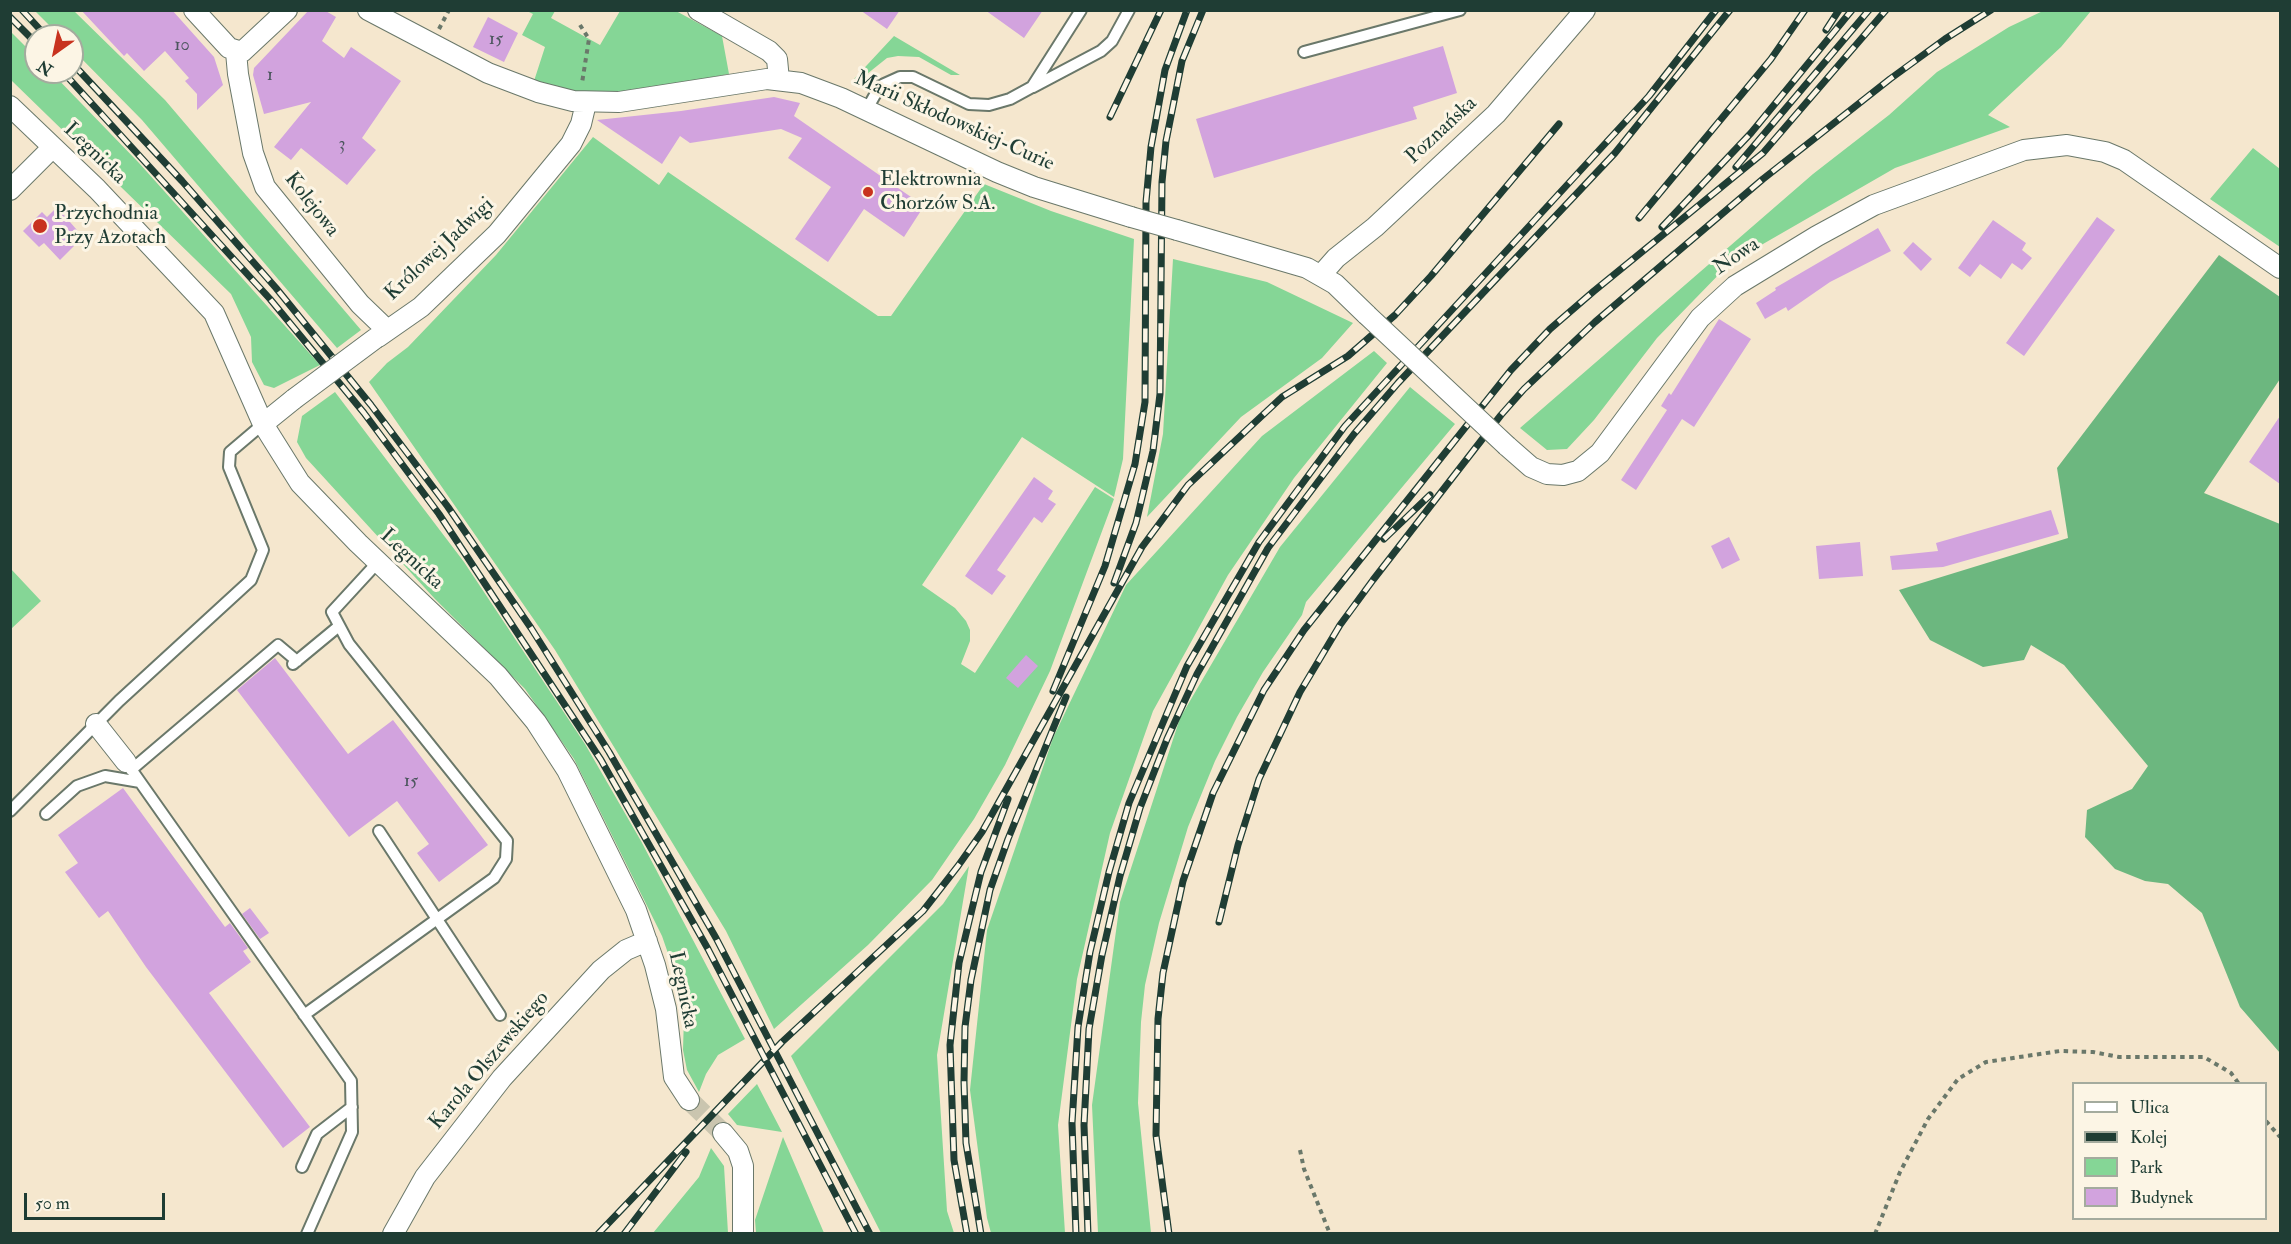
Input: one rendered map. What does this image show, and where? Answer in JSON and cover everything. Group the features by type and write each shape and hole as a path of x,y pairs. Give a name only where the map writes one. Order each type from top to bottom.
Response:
{"street":[{"path":"194,10 219,38 236,52 248,50 287,10"},
{"name":"Marii Skłodowskiej-Curie","path":"368,10 488,73 538,92 583,98 642,99 740,83 779,80 823,90 997,172 1044,190 1307,268 1321,275"},
{"path":"698,10 769,51 777,59 779,80"},
{"name":"Poznańska","path":"1321,275 1336,258 1375,227 1496,114 1585,10"},
{"name":"Kolejowa","path":"236,52 253,153 265,187 382,334"},
{"name":"Królowej Jadwigi","path":"263,424 421,307 497,234 571,144 581,124 583,98"},
{"name":"Legnicka","path":"10,106 180,274 214,313 263,424 300,483 378,562 498,676 536,722 567,770 591,814 636,910 666,1009 674,1077 689,1100"},
{"name":"Nowa","path":"1321,275 1335,284 1507,446 1540,471 1556,476 1578,471 1600,453 1700,318 1735,286 1817,236 1874,205 2024,150 2067,145 2105,152 2124,160 2280,268"},
{"path":"10,190 53,147"},
{"path":"96,724 128,766"},
{"name":"Karola Olszewskiego","path":"393,1233 425,1177 502,1078 607,964 626,950 647,942"},
{"path":"723,1133 738,1151 743,1166 743,1233"}],"lane":[{"path":"1032,87 1081,10"},
{"path":"867,109 880,86 900,77 913,77 961,101 980,105 999,103 1101,51 1112,41 1129,10"},
{"path":"1305,52 1460,10"},
{"path":"10,811 96,724 251,580 263,550 229,467 230,452 263,424"},
{"path":"304,1015 494,878 506,859 507,841 349,644 332,612 378,562"},
{"path":"307,1233 352,1132 351,1081 128,766 278,645 295,663 339,626"},
{"path":"46,814 77,786 105,776 140,782"},
{"path":"379,831 500,1015"},
{"path":"302,1167 317,1134 352,1107"}],"path":[{"path":"580,25 589,39 583,98"},
{"path":"1875,1233 1900,1172 1928,1119 1958,1079 1986,1062 2060,1051 2093,1052 2119,1057 2204,1057 2231,1074 2238,1082"},
{"path":"2267,1122 2280,1137"},
{"path":"1300,1150 1304,1169 1330,1233"}],"green space":[{"path":"2045,10 2091,11 2061,47 1988,115 2010,127 1895,168 1730,263 1657,338 1594,420 1567,449 1547,450 1520,428 1813,174 1889,115 1937,72 2009,27"},
{"path":"35,11 74,11 165,100 361,330 337,348 142,120 84,61 84,24 48,24"},
{"path":"527,11 555,11 551,18 600,45 620,11 676,11 722,36 729,74 652,88 598,94 580,93 534,81 545,47 522,35 533,14"},
{"path":"10,31 24,45 24,84 63,84 139,163 320,365 274,388 264,385 252,362 251,337 231,294 11,80"},
{"path":"894,36 960,75 951,75 919,57 898,56 887,58 867,74 854,79"},
{"path":"593,137 659,185 668,172 878,316 891,316 984,184 1051,211 1134,239 1123,459 1114,497 1022,437 922,585 955,608 966,621 970,630 970,641 961,664 975,673 1095,487 1114,499 1050,671 1005,765 974,819 932,880 868,945 774,1029 726,931 555,650 369,382 387,363 408,347 496,255"},
{"path":"2253,148 2280,169 2280,247 2210,199"},
{"path":"2219,255 2280,297 2280,379 2204,493 2280,524 2280,1053 2240,1007 2202,913 2168,884 2145,881 2115,869 2085,837 2087,810 2132,789 2148,766 2064,665 2031,645 2024,660 1983,667 1930,640 1899,590 2068,538 2057,468"},
{"path":"1173,259 1267,282 1353,323 1322,358 1241,417 1147,517 1163,434"},
{"path":"1374,351 1387,363 1294,478 1228,575 1153,711 1110,833 1077,979 1058,1125 1065,1233 991,1233 970,1090 987,930 1053,738 1126,585 1262,436"},
{"path":"1410,387 1455,424 1306,602 1302,615 1263,672 1237,717 1215,761 1188,827 1159,923 1145,985 1141,1022 1138,1103 1151,1233 1098,1233 1092,1105 1120,902 1180,718 1280,547"},
{"path":"335,392 464,562 585,744 641,841 745,1039 718,1055 706,1074 699,1092 687,1070 683,1050 684,1017 680,988 662,936 574,759 525,689 435,599 306,458 297,442 302,416"},
{"path":"11,569 41,601 11,629"},
{"path":"969,866 937,1055 947,1211 954,1233 881,1233 791,1056 943,904"},
{"path":"757,1084 782,1132 737,1125 728,1114"},
{"path":"783,1137 824,1233 756,1233 755,1220"},
{"path":"711,1148 724,1166 728,1233 653,1233 699,1177"}],"building":[{"path":"81,10 172,10 214,57 223,85 197,110 197,94 185,81 189,78 165,51 144,71 127,53 124,56"},
{"path":"309,10 324,10 336,17 322,41 344,58 351,47 401,81 362,138 376,150 347,185 301,148 291,160 274,147 311,102 264,114 253,75 254,68"},
{"path":"860,10 900,10 887,29"},
{"path":"985,10 1043,10 1024,38"},
{"path":"488,17 518,33 504,62 473,47"},
{"path":"1443,46 1457,93 1413,107 1417,119 1214,178 1196,119"},
{"path":"774,97 800,103 794,116 924,206 904,237 864,209 828,262 795,239 831,187 788,158 802,138 781,129 690,143 680,136 662,164 597,120 681,111"},
{"path":"57,207 83,237 60,260 44,243 39,247 23,231 42,212 47,217"},
{"path":"2097,217 2115,230 2024,356 2006,343"},
{"path":"1993,220 2026,243 2022,250 2032,258 2022,270 2012,263 2001,279 1980,264 1970,277 1958,268"},
{"path":"1878,228 1891,251 1830,282 1788,311 1786,307 1765,319 1756,303 1776,290 1775,288"},
{"path":"1913,242 1932,259 1921,271 1903,253"},
{"path":"1719,319 1751,339 1694,427 1682,419 1636,490 1621,480 1667,410 1661,406 1669,393 1671,395"},
{"path":"2280,416 2280,484 2249,462"},
{"path":"1034,477 1053,491 1048,499 1056,504 1042,523 1034,517 997,570 1006,576 992,595 965,576"},
{"path":"2051,510 2059,534 1943,567 1892,570 1890,556 1938,551 1936,543"},
{"path":"1729,537 1740,560 1722,569 1711,546"},
{"path":"1860,542 1863,576 1819,579 1816,546"},
{"path":"1026,655 1038,666 1018,688 1006,678"},
{"path":"275,658 348,754 393,720 488,845 439,882 417,853 429,844 397,801 349,837 237,690"},
{"path":"123,788 225,927 230,923 248,948 243,951 251,962 209,993 310,1127 283,1148 146,967 108,911 99,918 65,872 78,863 58,835"},
{"path":"250,908 269,933 260,939 242,914"}],"tunnel":[{"path":"689,1100 723,1133"}],"railway":[{"path":"22,10 35,24"},
{"path":"1110,117 1161,10"},
{"path":"1053,691 1105,566 1135,464 1145,402 1146,202 1151,147 1165,70 1187,10"},
{"path":"1114,583 1136,523 1153,451 1160,394 1162,182 1166,141 1182,61 1203,10"},
{"path":"1076,1234 1072,1123 1078,1027 1090,952 1109,872 1129,803 1187,666 1259,542 1345,426 1649,96 1716,10"},
{"path":"1088,1234 1084,1125 1089,1029 1102,955 1120,876 1140,808 1167,739 1197,674 1268,548 1354,434 1398,383 1615,153 1730,10"},
{"path":"1639,218 1771,59 1805,10"},
{"path":"1826,30 1839,10"},
{"path":"1662,227 1751,133 1852,10"},
{"path":"1736,167 1869,10"},
{"path":"1169,1234 1156,1135 1158,1019 1163,973 1183,881 1213,793 1264,690 1304,630 1511,370 1550,329 1594,291 1763,153 1886,10"},
{"path":"1219,922 1238,845 1259,779 1300,692 1340,625 1501,415 1524,389 1595,322 1763,179 1890,79 1945,39 1991,10"},
{"path":"10,17 24,31"},
{"path":"84,76 182,181 276,288 371,405 448,507 531,628 609,752 716,938 870,1234"},
{"path":"74,84 270,299 364,413 439,514 601,760 708,949 856,1234"},
{"path":"598,1234 782,1042 923,911 982,832 1142,547 1188,485 1282,397 1348,356 1395,315 1431,276 1559,124"},
{"path":"1384,539 1430,495"},
{"path":"981,1234 966,1143 965,1027 971,980 990,890 1008,839 1066,697"},
{"path":"967,1234 954,1160 950,1045 959,963 981,872 1008,799"},
{"path":"624,1234 686,1152"}],"place":[{"name":"Elektrownia Chorzów S.A.","path":"868,192"},
{"name":"Przychodnia Przy Azotach","path":"40,226"}]}
